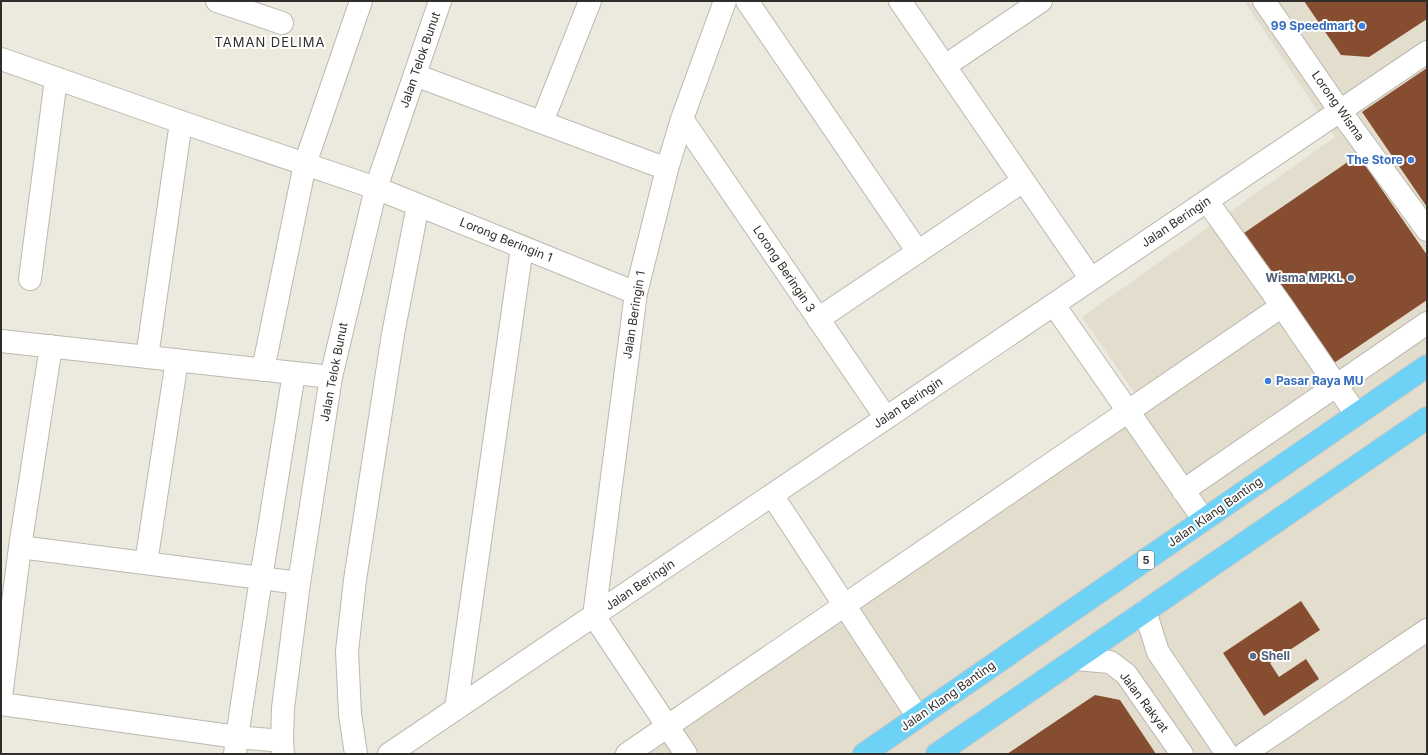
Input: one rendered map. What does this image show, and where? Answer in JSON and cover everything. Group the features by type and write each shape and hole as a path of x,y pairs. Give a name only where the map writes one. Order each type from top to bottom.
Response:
{"highway":[{"name":"Jalan Klang Banting","path":"864,754 1427,366"},
{"path":"937,754 1426,421"}],"street":[{"path":"217,1 282,23"},
{"path":"263,370 305,164 361,1"},
{"name":"Jalan Telok Bunut","path":"283,748 283,708 299,583 331,377 376,188 440,1"},
{"path":"542,122 590,1"},
{"name":"Jalan Beringin 1","path":"594,616 636,293 667,169 682,119 725,1"},
{"path":"747,1 918,252"},
{"path":"900,1 1091,279"},
{"path":"945,66 1041,1"},
{"name":"Lorong Wisma","path":"1264,1 1340,111 1427,230"},
{"name":"Jalan Beringin","path":"389,754 1427,52"},
{"name":"Lorong Beringin 1","path":"1,59 376,188 636,293"},
{"path":"415,75 667,169"},
{"path":"30,279 56,79"},
{"name":"Lorong Beringin 3","path":"682,119 886,418"},
{"path":"147,357 181,122"},
{"path":"818,319 1023,181"},
{"path":"1207,201 1282,306 1356,414"},
{"path":"356,754 350,714 347,651 355,580 393,334 418,205"},
{"path":"456,709 522,247"},
{"path":"1054,304 1204,520"},
{"path":"627,754 1282,306"},
{"path":"1183,491 1427,323"},
{"path":"1,341 331,377"},
{"path":"1,697 9,577 20,547 51,346"},
{"path":"146,563 177,360"},
{"path":"236,745 294,373"},
{"path":"772,495 918,717"},
{"path":"20,547 299,583"},
{"path":"1145,612 1158,652 1227,754"},
{"path":"594,616 686,754"},
{"path":"1244,754 1427,630"},
{"name":"Jalan Rakyat","path":"1076,659 1110,662 1126,674 1182,754"},
{"path":"1,704 236,745 283,748"}],"shaded area":[{"path":"1244,1 1427,1 1427,754 622,754 1141,402 1082,317 1335,137"}],"building":[{"path":"1304,1 1427,1 1427,19 1369,57 1341,55"},
{"name":"The Store","path":"1427,68 1427,207 1362,112"},
{"name":"Wisma MPKL","path":"1358,155 1427,255 1427,300 1334,363 1244,233"},
{"name":"Shell","path":"1301,601 1320,630 1270,663 1279,677 1306,659 1319,679 1264,716 1223,653"},
{"path":"1095,695 1120,700 1156,754 1007,754"}],"place":[{"name":"99 Speedmart","path":"1362,26"},
{"name":"The Store","path":"1411,160"},
{"name":"Wisma MPKL","path":"1351,278"},
{"name":"Pasar Raya MU","path":"1268,381"},
{"name":"Shell","path":"1253,656"}],"district":[{"name":"TAMAN DELIMA","path":"270,42"}]}
